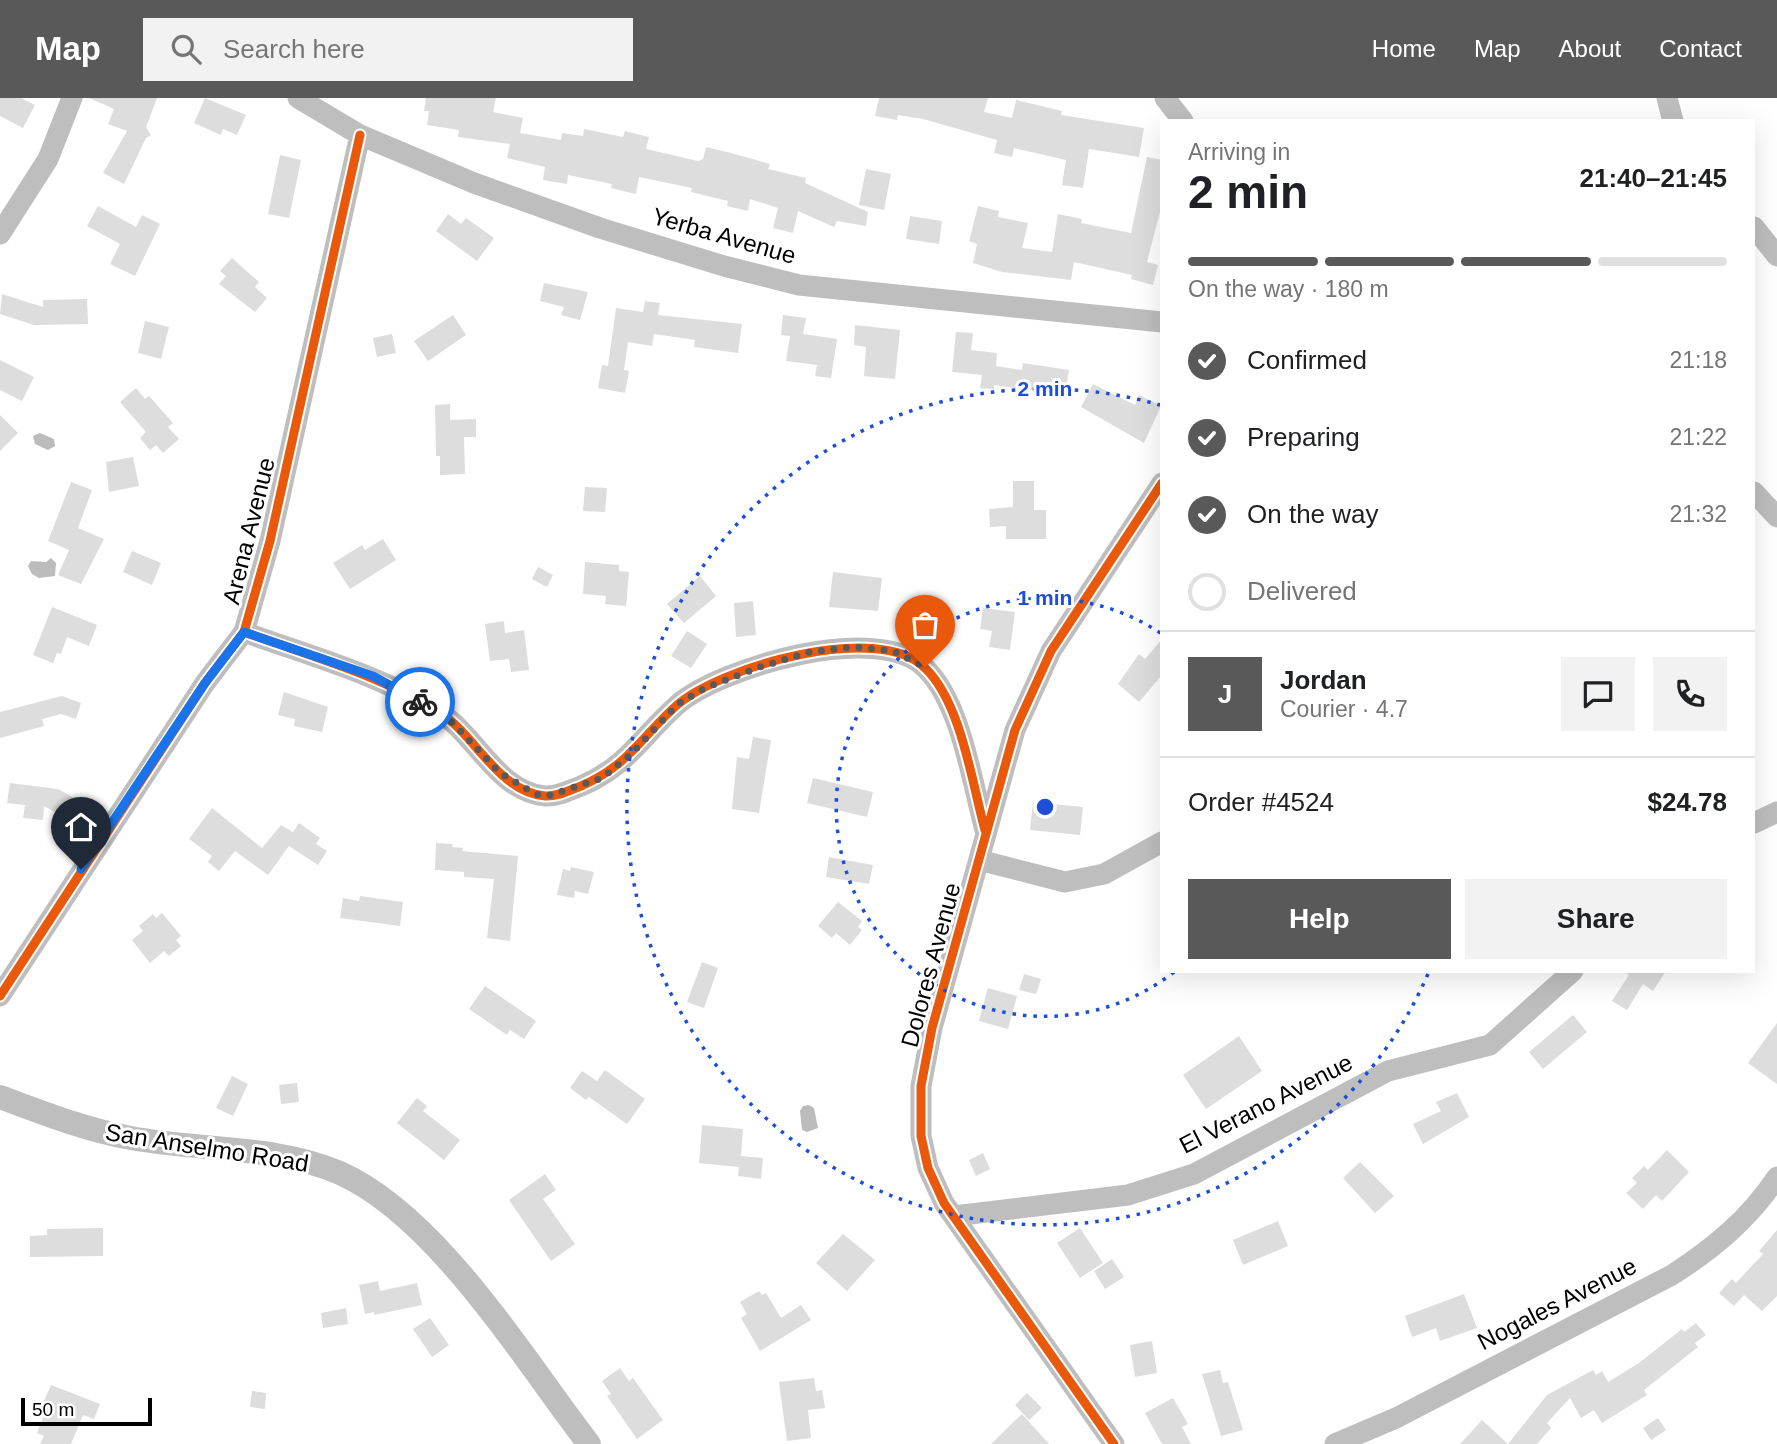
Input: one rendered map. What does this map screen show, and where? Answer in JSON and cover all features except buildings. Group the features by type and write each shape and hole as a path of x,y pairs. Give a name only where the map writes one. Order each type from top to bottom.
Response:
{"street":[{"path":"0,234 48,159 72,98"},
{"name":"Yerba Avenue","path":"298,98 360,135 474,183 600,228 799,285 1160,322"},
{"path":"1165,98 1181,119"},
{"path":"1667,98 1672,119"},
{"name":"Arena Avenue","path":"0,996 205,683 244,632 270,541 360,135"},
{"path":"1755,229 1777,256"},
{"name":"Dolores Avenue","path":"1114,1444 954,1216 928,1168 920,1136 920,1098 932,1028 1015,730 1051,651 1160,486"},
{"path":"1755,493 1777,517"},
{"path":"244,632 373,676 441,713 499,772 535,794 548,796 602,778 624,761 678,704 705,688 783,659 826,649 853,647 893,651 925,667 946,696 985,830"},
{"path":"1755,823 1777,812"},
{"path":"979,860 1065,882 1104,874 1160,843"},
{"name":"El Verano Avenue","path":"954,1216 1128,1195 1194,1174 1388,1071 1490,1045 1571,973"},
{"name":"San Anselmo Road","path":"0,1097 59,1119 132,1139 241,1149 306,1162 341,1174 376,1192 443,1253 590,1444"},
{"name":"Nogales Avenue","path":"1335,1444 1396,1418 1672,1275 1705,1254 1747,1217 1777,1177"}],"shaded area":[{"path":"40,433 54,439 55,446 48,450 35,444 33,436"},
{"path":"51,558 56,563 55,576 39,578 32,574 28,566 31,561 46,562"},
{"path":"803,1106 814,1108 818,1128 807,1132 802,1130 800,1111"}],"cycle path":[{"path":"0,996 205,683 244,632 270,541 360,135"},
{"path":"1114,1444 944,1203 928,1168 921,1136 921,1086 932,1028 1015,730 1051,651 1160,486"},
{"path":"244,632 343,667 416,699 452,722 488,761 514,784 528,792 545,796 581,786 611,769 677,705 698,691 728,677 762,664 837,649 873,649 903,655 925,668 948,701 964,744 985,830"}],"way so far":[{"path":"420,702 453,723 499,772 535,794 548,796 567,792 602,778 630,755 678,704 705,688 760,667 810,652 853,647 893,651 925,667"}],"route":[{"path":"81,869 205,683 244,632 373,676 420,702"}]}
